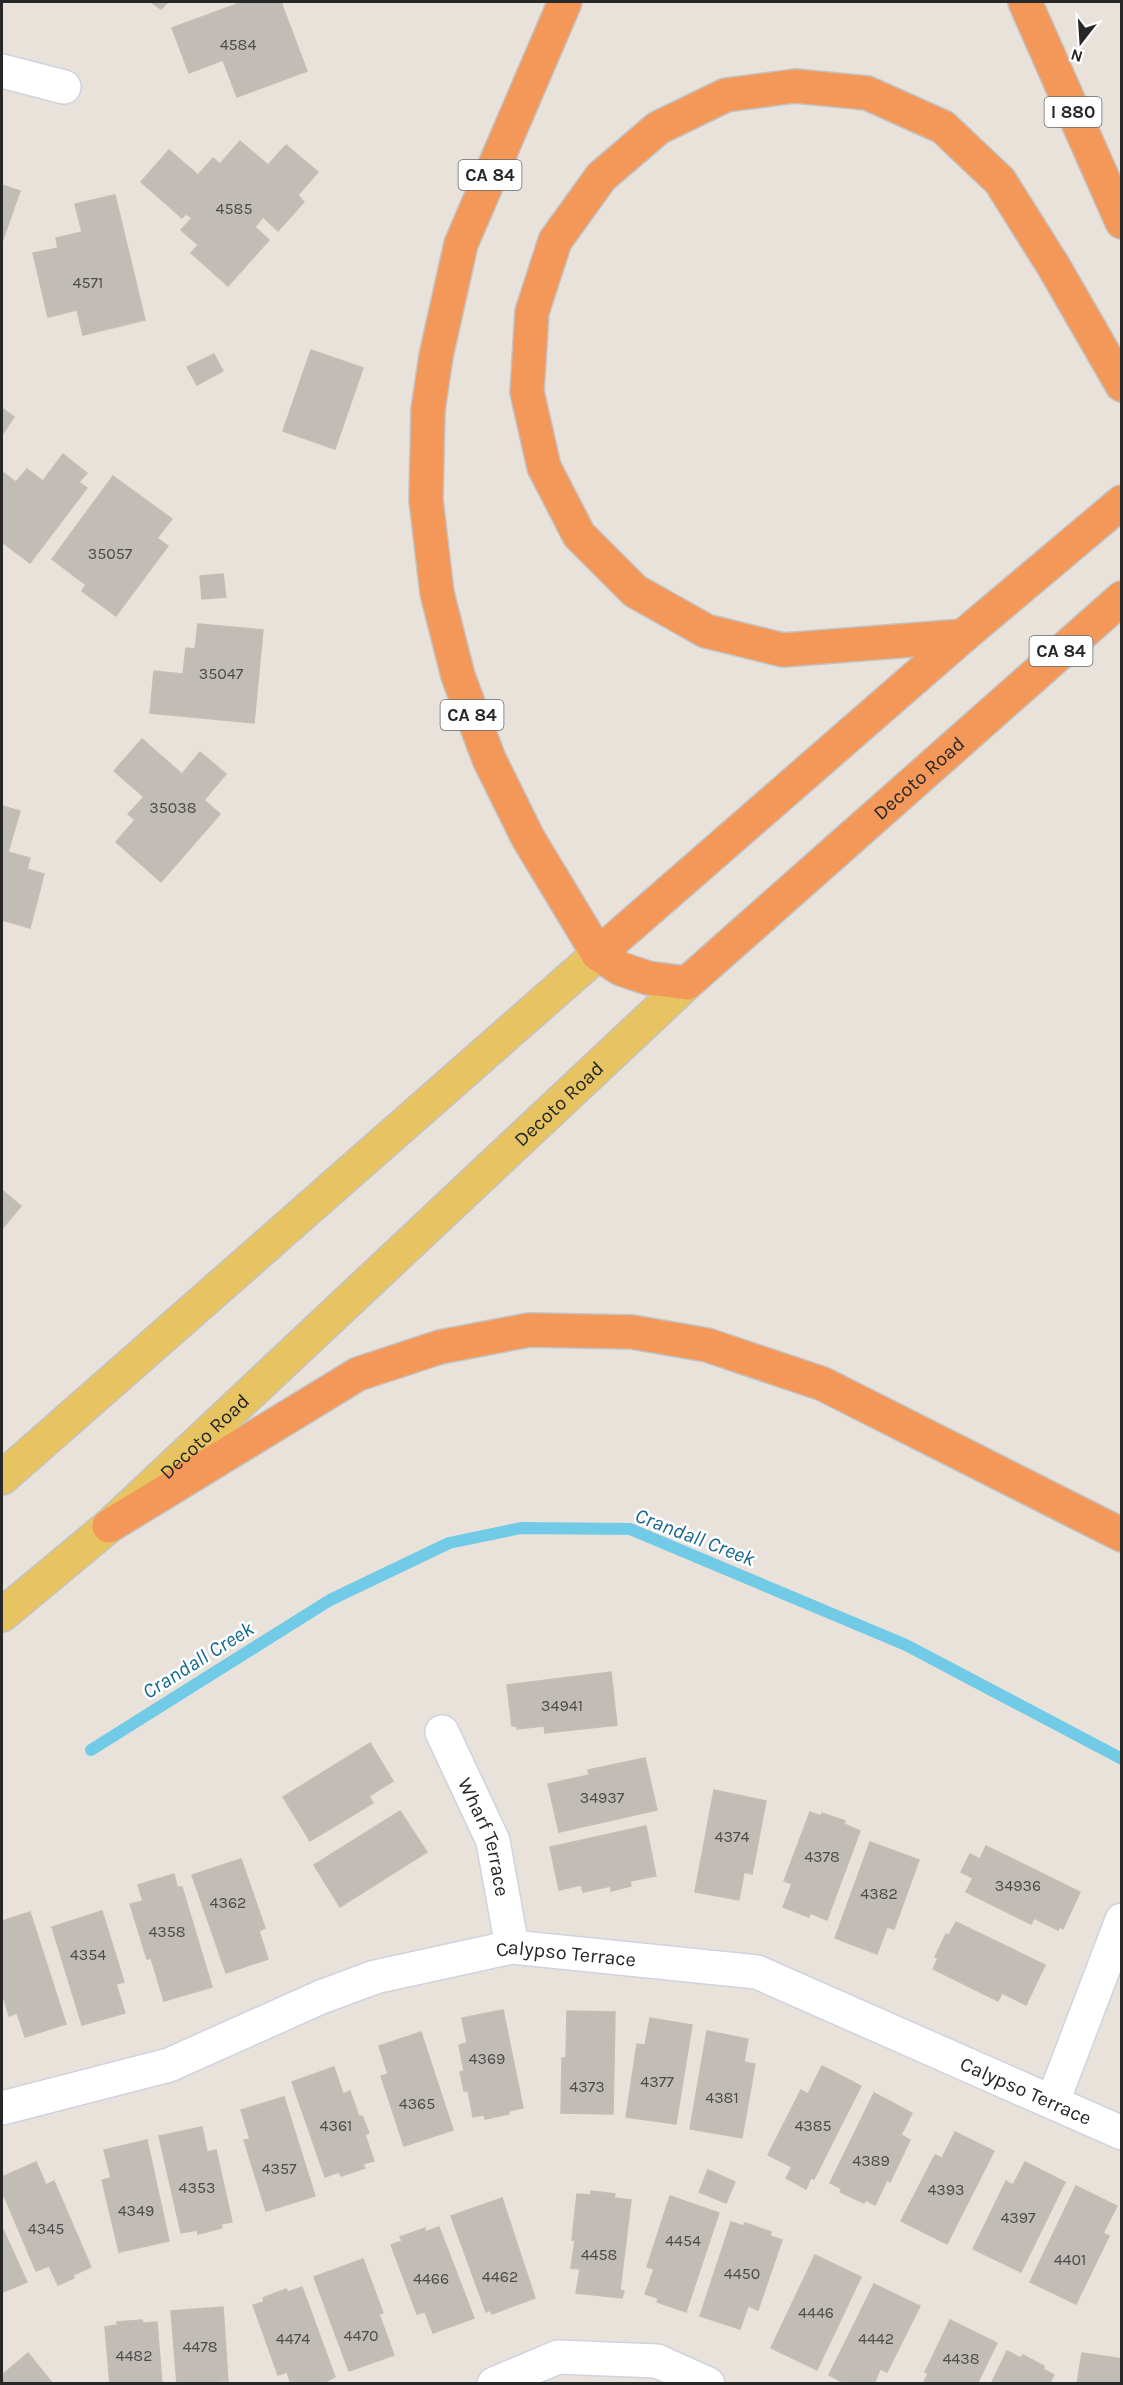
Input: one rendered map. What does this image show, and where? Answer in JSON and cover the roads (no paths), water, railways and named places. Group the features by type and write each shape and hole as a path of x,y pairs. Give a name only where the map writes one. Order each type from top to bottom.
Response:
{"highway":[{"name":"CA 84","path":"565,2 461,244 436,356 428,410 426,500 437,593 458,676 489,759 528,838 598,954 621,969 648,978 687,983"},
{"name":"I 880","path":"1025,2 1122,222"},
{"path":"963,636 783,650 706,631 635,591 579,535 544,467 527,392 532,312 555,241 601,177 658,128 726,96 795,86 867,93 943,127 1000,181 1054,267 1122,386"},
{"path":"598,954 963,636 1122,502"},
{"name":"Decoto Road","path":"687,983 1000,703 1122,598"},
{"path":"109,1526 358,1374 440,1347 529,1330 632,1332 707,1345 823,1384 1122,1535"}],"main road":[{"path":"2,1478 598,954"},
{"name":"Decoto Road","path":"2,1615 109,1526 687,983"}],"street":[{"path":"2,71 64,87"},
{"name":"Wharf Terrace","path":"442,1732 494,1841 513,1947"},
{"path":"1053,2101 1122,1920"},
{"name":"Calypso Terrace","path":"2,2108 169,2065 321,1997 375,1977 513,1947 757,1972 1122,2133"},
{"path":"494,2384 558,2357 657,2361 708,2384"}],"waterway":[{"name":"Crandall Creek","path":"91,1750 330,1600 449,1543 521,1528 630,1529 906,1645 1122,1759"}]}
